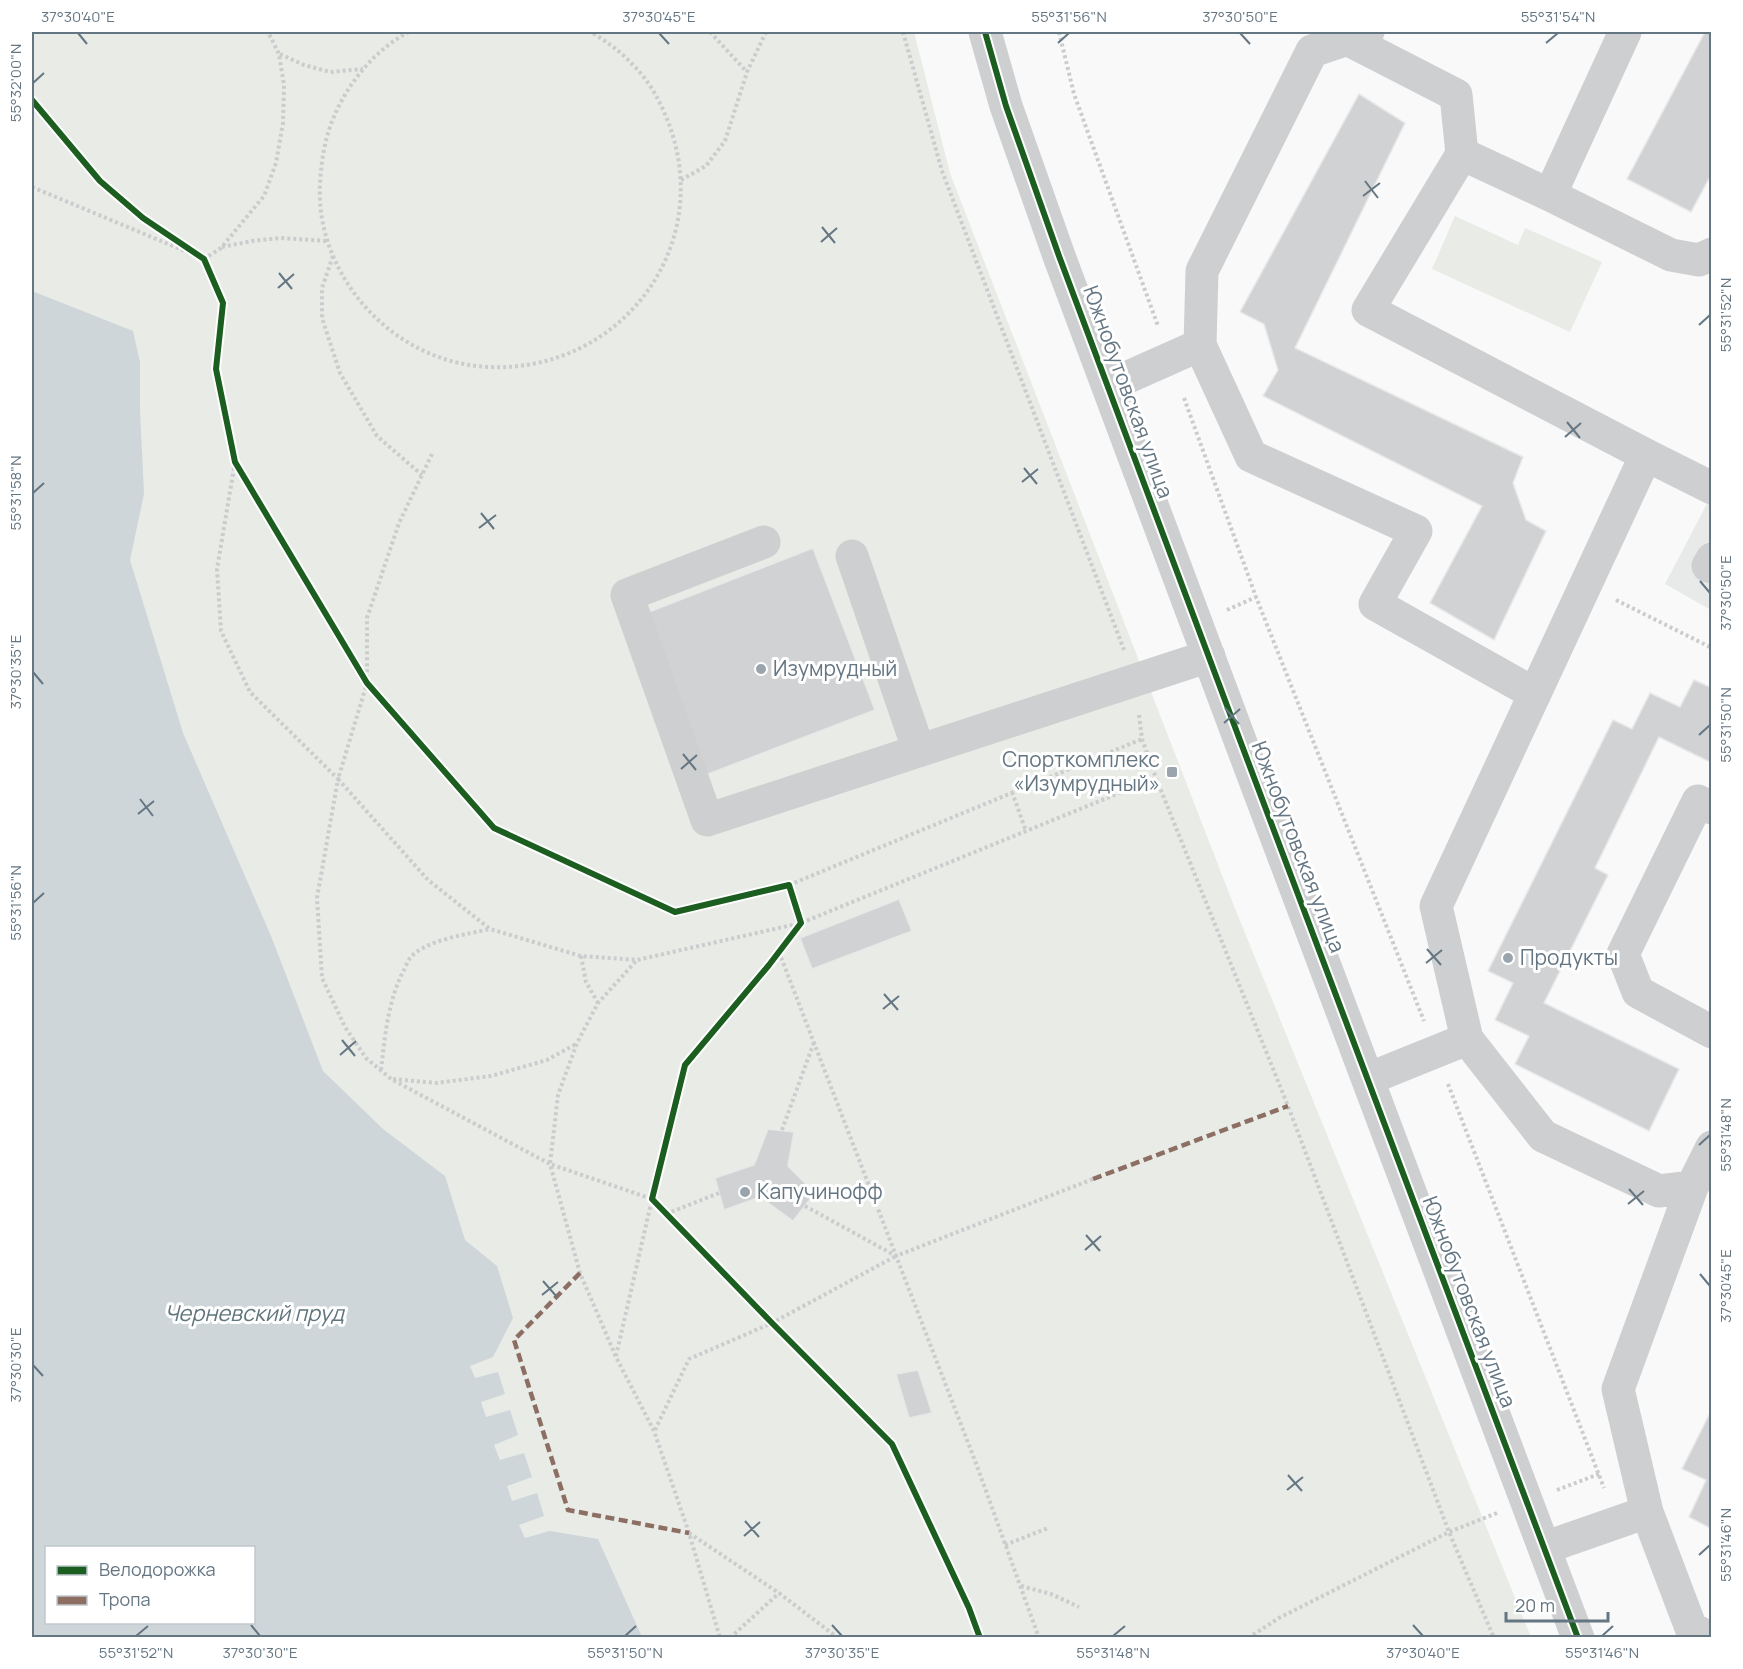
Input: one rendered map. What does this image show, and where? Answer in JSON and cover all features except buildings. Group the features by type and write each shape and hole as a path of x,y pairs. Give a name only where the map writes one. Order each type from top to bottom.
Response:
{"street":[{"name":"Южнобутовская улица","path":"985,32 1009,117 1108,386 1578,1638"},
{"path":"1550,195 1625,32"},
{"path":"1535,694 1375,604 1416,531 1251,456 1200,345 1202,271 1312,51 1357,35 1456,95 1462,154 1368,310 1712,488"},
{"path":"1462,154 1671,255 1699,260 1712,255"},
{"path":"1108,386 1200,345"},
{"path":"1646,455 1436,906 1467,1039 1543,1137 1659,1191 1692,1187"},
{"path":"764,542 627,595 707,820 1209,656"},
{"path":"852,556 919,752"},
{"path":"1712,559 1708,566 1712,567"},
{"path":"1712,808 1698,801 1623,954 1638,992 1712,1032"},
{"path":"1368,1079 1467,1039"},
{"path":"1710,1638 1691,1628 1632,1517 1618,1389 1692,1187 1712,1147"},
{"path":"1544,1548 1632,1517"}],"path":[{"path":"204,259 221,248 264,196 276,163 283,123 284,85 279,54 268,32"},
{"path":"409,32 378,54 363,69 340,103 328,132 321,163 319,195 323,226 333,256 347,284 366,309 389,330 416,348 445,359 476,366 507,368 538,364 569,354 597,340 622,321 643,298 660,271 672,242 680,211 681,180 677,148 668,118 653,90 634,65 611,44 591,32"},
{"path":"710,32 747,72"},
{"path":"681,180 706,166 725,141 747,72 766,32"},
{"path":"903,32 942,171 1135,679 1142,739 1156,778 1288,1107 1449,1532 1494,1638"},
{"path":"1059,32 1074,94 1256,597 1436,1052 1632,1517"},
{"path":"279,54 304,65 330,72 363,69"},
{"path":"32,187 204,259"},
{"path":"170,235 204,259 208,268"},
{"path":"221,248 280,238 328,241"},
{"path":"333,256 322,288 322,318 340,373 377,436 422,475"},
{"path":"233,451 235,462 217,569 221,631 250,692 338,779 428,880 490,929 581,956 637,960 801,924 1156,778"},
{"path":"432,454 399,523 367,618 367,683 338,779 316,898 322,978 345,1027 366,1058 391,1079 550,1164 652,1199 674,1222"},
{"path":"235,462 241,472"},
{"path":"1586,585 1712,648"},
{"path":"361,673 375,691"},
{"path":"778,887 789,885 1142,739"},
{"path":"1012,792 1026,831"},
{"path":"789,885 792,894"},
{"path":"798,914 801,924"},
{"path":"794,933 801,924"},
{"path":"381,1071 386,1027 398,982 411,957 426,946 490,929"},
{"path":"774,959 786,943"},
{"path":"779,952 1039,1638"},
{"path":"581,956 585,982 598,1003"},
{"path":"637,960 598,1003 577,1043 558,1095 550,1164 580,1273 616,1357 654,1431 689,1533 720,1638"},
{"path":"782,1130 814,1042"},
{"path":"391,1079 436,1083 491,1076 547,1060 577,1043"},
{"path":"654,1431 689,1359 772,1323 896,1256 1093,1179"},
{"path":"616,1357 654,1188"},
{"path":"666,1214 719,1193"},
{"path":"805,1206 896,1256"},
{"path":"764,1315 780,1331"},
{"path":"1005,1545 1048,1528"},
{"path":"1248,1638 1279,1618 1449,1532"},
{"path":"689,1533 779,1593 838,1638"},
{"path":"1021,1586 1051,1594 1079,1607"},
{"path":"730,1638 779,1593"}],"shaded area":[{"path":"32,32 914,32 950,173 1234,906 1531,1637 32,1638"},
{"path":"1455,216 1518,245 1525,228 1602,262 1570,332 1432,269"},
{"path":"1711,496 1711,610 1665,584"}],"water":[{"name":"Черневский пруд","path":"32,291 133,331 140,362 144,494 130,560 183,733 271,936 323,1071 383,1129 445,1176 465,1240 497,1266 513,1318 493,1357 470,1366 475,1378 498,1372 505,1394 481,1402 486,1417 510,1410 518,1435 494,1445 500,1460 524,1453 532,1477 507,1486 512,1501 537,1493 544,1516 519,1525 525,1538 550,1531 598,1539 642,1637 32,1637"}],"marked path":[{"path":"1093,1179 1288,1106"},
{"path":"580,1273 514,1340 568,1510 689,1533"}],"cycle path":[{"path":"985,32 1006,106 1059,256 1578,1638"},
{"path":"32,100 100,181 143,218 204,259 223,303 216,369 235,462 367,683 494,828 675,912 789,885 801,923 685,1065 652,1199 892,1444 969,1608 980,1638"}],"place":[{"name":"Изумрудный","path":"761,669"},
{"name":"Спорткомплекс «Изумрудный»","path":"1172,772"},
{"name":"Продукты","path":"1508,958"},
{"name":"Капучинофф","path":"745,1192"}]}
